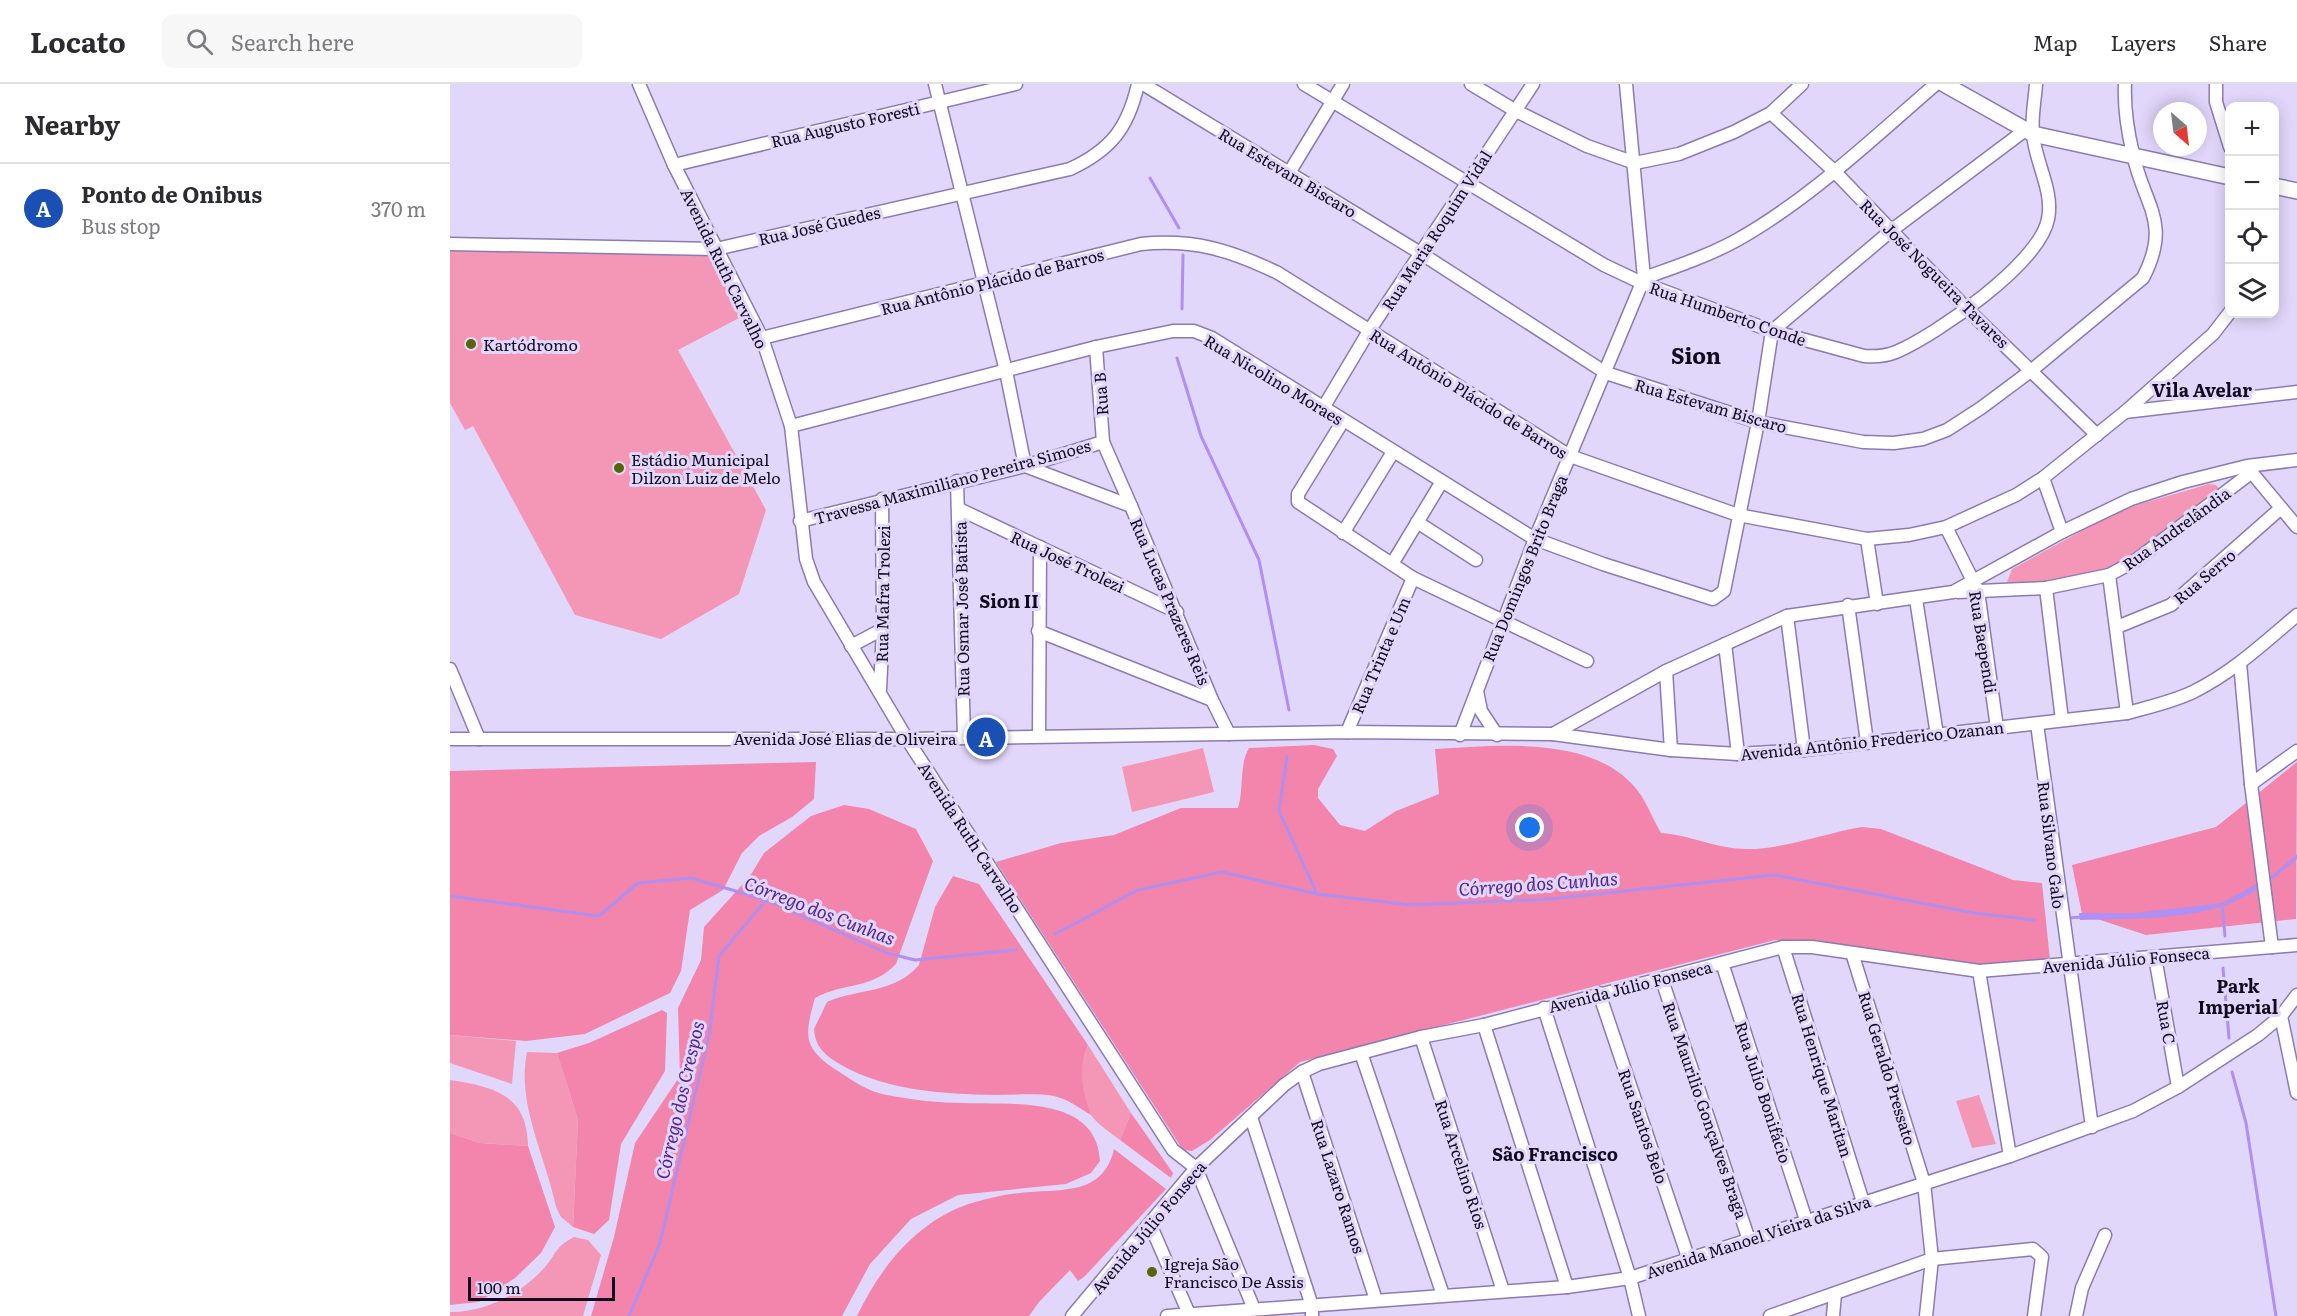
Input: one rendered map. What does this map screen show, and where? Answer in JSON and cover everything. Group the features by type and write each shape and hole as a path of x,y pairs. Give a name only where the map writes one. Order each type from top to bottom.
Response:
{"main road":[{"path":"1944,84 2028,133 2225,176"},
{"path":"2279,187 2297,190"}],"street":[{"name":"Avenida Ruth Carvalho","path":"639,84 674,165 762,338 791,426 806,559 814,582 880,689 907,739 1173,1150 1196,1168"},
{"path":"935,84 1006,371 1025,466"},
{"name":"Rua Augusto Foresti","path":"674,165 1016,84"},
{"name":"Rua Estevam Biscaro","path":"1140,84 1422,254 1606,373 1758,422 1863,442 1894,443 1923,439 1947,430 1981,408 2032,370 2143,278 2154,257 2157,235 2154,213 2133,155 2126,84"},
{"name":"Rua José Guedes","path":"450,244 716,249 1070,169 1093,158 1110,144 1126,123 1140,84"},
{"name":"Rua Humberto Conde","path":"1304,84 1604,265 1772,331 1864,356 1878,357 1921,339 1967,309 2018,264 2043,234 2049,219 2048,201 2028,133 2036,84"},
{"path":"1289,173 1343,84"},
{"path":"1471,84 1516,111 1587,146 1635,163 1679,154 1706,144 1770,113 1802,84"},
{"name":"Rua Maria Roquim Vidal","path":"1323,408 1369,331 1533,84"},
{"path":"1626,84 1635,163 1643,281 1739,239 1834,171 1936,84"},
{"path":"2216,84 2216,102 2225,133"},
{"name":"Rua José Nogueira Tavares","path":"1770,113 1834,171 1967,309 2097,435"},
{"path":"1738,514 1758,422 1772,331 1892,230 2028,133"},
{"name":"Rua Antônio Plácido de Barros","path":"762,338 1141,244 1173,241 1207,245 1239,254 1278,273 1570,456 1738,514 1868,538 1909,535 1946,527 1990,509 2043,478 2126,412 2213,334 2225,318"},
{"name":"Rua Domingos Brito Braga","path":"1460,735 1535,539 1643,281"},
{"name":"Rua Nicolino Moraes","path":"791,426 1096,347 1173,331 1194,331 1212,338 1441,483 1535,539 1603,564 1713,598 1724,591 1738,514"},
{"name":"Rua B","path":"1096,347 1103,442 1131,506"},
{"path":"2126,412 2297,392"},
{"path":"1343,421 1298,494 1298,502 1413,578 1587,661"},
{"name":"Travessa Maximiliano Pereira Simoes","path":"801,521 882,499 1025,466 1103,442"},
{"path":"1343,533 1393,452"},
{"path":"1553,734 1666,671 1787,616 1848,605 1916,599 1976,586 2062,532 2131,499 2183,482 2297,460"},
{"name":"Rua Lucas Prazeres Reis","path":"1025,466 1131,506 1178,612 1212,700 1229,734"},
{"path":"2250,469 2297,527"},
{"name":"Rua Andrelândia","path":"1976,586 2046,588 2109,575 2142,555 2250,469"},
{"path":"2043,478 2062,532"},
{"name":"Rua Osmar José Batista","path":"957,481 964,738"},
{"path":"1392,564 1441,483"},
{"name":"Rua Mafra Trolezi","path":"880,689 883,629 882,499"},
{"name":"Rua Serro","path":"2117,627 2170,605 2281,508"},
{"name":"Rua José Trolezi","path":"959,509 1178,612"},
{"path":"1417,522 1476,560"},
{"name":"Rua Baependi","path":"1946,527 1976,586 1997,728"},
{"path":"1868,538 1877,604"},
{"path":"1039,736 1040,547"},
{"path":"2109,575 2127,712"},
{"name":"Rua Trinta e Um","path":"1347,732 1413,578"},
{"path":"2046,588 2062,720"},
{"path":"1916,599 1937,735"},
{"path":"1848,605 1867,742"},
{"name":"Avenida Antônio Frederico Ozanan","path":"1347,732 1460,735 1553,734 1671,750 1738,754 1804,750 2037,724 2127,712 2192,692 2240,663 2297,615"},
{"path":"1787,616 1804,750"},
{"path":"852,646 883,629"},
{"path":"1038,631 1212,700"},
{"path":"1725,644 1738,754"},
{"path":"2240,663 2251,784 2272,947"},
{"path":"450,669 478,739"},
{"path":"1666,671 1671,750"},
{"path":"1477,687 1481,711 1497,735"},
{"name":"Rua Silvano Galo","path":"2037,724 2092,1127"},
{"name":"Avenida José Elias de Oliveira","path":"450,739 907,739 1347,732"},
{"path":"2251,784 2297,751"},
{"name":"Avenida Júlio Fonseca","path":"1072,1316 1196,1168 1302,1072 1319,1064 1599,993 1662,980 1783,947 1812,947 1979,971 2297,945"},
{"name":"Rua Henrique Maritan","path":"1783,947 1863,1202"},
{"name":"Rua Geraldo Pressato","path":"1852,953 1924,1184 1932,1259 1926,1316"},
{"name":"Rua C","path":"2155,957 2178,1087"},
{"name":"Rua Julio Bonifácio","path":"1722,963 1806,1220"},
{"path":"1979,971 2010,1156"},
{"name":"Rua Maurilio Gonçalves Braga","path":"1662,980 1749,1240"},
{"name":"Rua Santos Belo","path":"1599,993 1689,1260"},
{"name":"Avenida Manoel Vieira da Silva","path":"1167,1316 1254,1310 1312,1311 1376,1300 1567,1287 1630,1278 2010,1156 2133,1111 2178,1087 2258,1035 2281,1016 2297,995"},
{"path":"1544,1008 1630,1278 1639,1316"},
{"path":"2281,1016 2297,1093"},
{"path":"1484,1024 1567,1287"},
{"name":"Rua Arcelino Rios","path":"1421,1037 1503,1291"},
{"path":"1361,1053 1443,1295"},
{"name":"Rua Lazaro Ramos","path":"1302,1072 1376,1300"},
{"path":"1251,1117 1312,1311"},
{"path":"1196,1168 1254,1310"},
{"path":"1150,1224 1189,1314"},
{"path":"2076,1316 2082,1288 2104,1235"},
{"path":"1770,1316 1932,1259 2033,1249 2042,1257 2034,1316"},
{"path":"1833,1316 1835,1294"}],"shaded area":[{"name":"Estádio Municipal Dilzon Luiz de Melo","path":"450,249 704,254 718,264 728,281 741,317 678,350 766,510 739,594 661,639 575,615 473,426 465,430 450,403"},
{"path":"2209,484 2216,485 2220,490 2133,557 2099,573 2016,585 2007,582 2012,569 2120,510"},
{"path":"1314,745 1333,749 1337,756 1318,789 1318,798 1340,825 1365,831 1396,811 1439,794 1435,749 1486,746 1540,747 1591,758 1614,769 1633,785 1661,833 1725,847 1761,848 1790,844 1862,827 1881,829 2013,880 2042,883 2050,960 1982,965 1775,940 1300,1062 1210,1140 1192,1151 1183,1150 996,862 1061,843 1114,835 1181,808 1238,808 1244,762 1249,748"},
{"path":"1203,748 1214,792 1132,812 1122,767"},
{"path":"816,762 814,799 792,817 759,836 742,853 723,890 690,910 681,971 670,993 585,1034 526,1041 450,1035 450,771"},
{"path":"2297,762 2296,919 2146,935 2082,914 2072,865 2216,827"},
{"path":"844,805 869,809 916,829 933,861 896,964 877,978 815,998 808,1032 812,1048 838,1071 861,1086 880,1094 936,1102 1027,1105 1068,1114 1084,1124 1095,1140 1100,1161 1091,1173 1066,1184 958,1195 911,1219 870,1264 842,1316 591,1316 614,1237 635,1143 680,1076 678,1008 701,960 704,927 750,876 764,853 811,816"},
{"path":"2297,854 2297,859 2262,886 2243,898 2207,911 2133,919 2080,920 2079,913 2134,913 2222,903 2274,874"},
{"path":"953,876 979,884 1088,1045 1083,1063 1082,1080 1091,1115 1069,1101 1054,1096 956,1094 898,1086 843,1066 819,1047 814,1029 827,1002 887,986 899,981 919,965 935,907"},
{"path":"662,1010 667,1013 665,1071 621,1144 609,1220 594,1234 573,1227 578,1120 557,1053 589,1043"},
{"path":"450,1035 516,1041 512,1084 450,1063"},
{"path":"1088,1045 1131,1113 1120,1140 1091,1115 1087,1107 1081,1080"},
{"path":"527,1052 557,1053 578,1120 573,1227 561,1217 556,1207 534,1130 525,1091"},
{"path":"450,1080 481,1086 505,1096 522,1115 528,1146 480,1143 450,1133"},
{"path":"1979,1095 1996,1144 1972,1148 1956,1101"},
{"path":"1131,1113 1173,1173 1171,1178 1120,1140"},
{"path":"450,1133 480,1143 528,1146 555,1227 541,1253 515,1278 479,1302 450,1305"},
{"path":"1114,1149 1166,1189 1084,1277 1078,1281 1070,1270 1039,1302 1029,1316 857,1316 890,1262 919,1232 936,1220 955,1209 992,1198 1077,1188 1100,1176 1108,1165"},
{"path":"574,1237 588,1240 601,1255 583,1316 450,1316 450,1312 476,1309 514,1293 545,1267 559,1247"}],"waterway":[{"path":"1150,178 1179,228"},
{"path":"1182,309 1183,255"},
{"path":"1177,358 1201,436 1259,560 1289,710"},
{"path":"1287,756 1279,811 1317,894"},
{"name":"Córrego dos Cunhas","path":"1055,934 1138,890 1222,872 1317,894 1412,905 1550,899 1774,875 1974,913 2035,920"},
{"name":"Córrego dos Cunhas","path":"450,896 599,916 638,883 691,878 766,900 887,953 915,960 1016,950"},
{"name":"Córrego dos Crespos","path":"629,1316 660,1243 709,1035 719,956 766,900"},
{"path":"2222,905 2225,936"},
{"name":"Córrego dos Cunhas","path":"2067,918 2083,917"},
{"path":"2223,968 2229,1038"},
{"path":"2232,1072 2246,1123 2276,1316"}],"place":[{"name":"Kartódromo","path":"471,344"},
{"name":"Estádio Municipal Dilzon Luiz de Melo","path":"619,468"},
{"name":"Ponto de Onibus","path":"986,737"},
{"name":"Igreja São Francisco De Assis","path":"1152,1272"}],"district":[{"name":"Sion","path":"1696,354"},
{"name":"Vila Avelar","path":"2202,389"},
{"name":"Sion II","path":"1009,600"},
{"name":"Park Imperial","path":"2238,995"},
{"name":"São Francisco","path":"1555,1153"}]}
